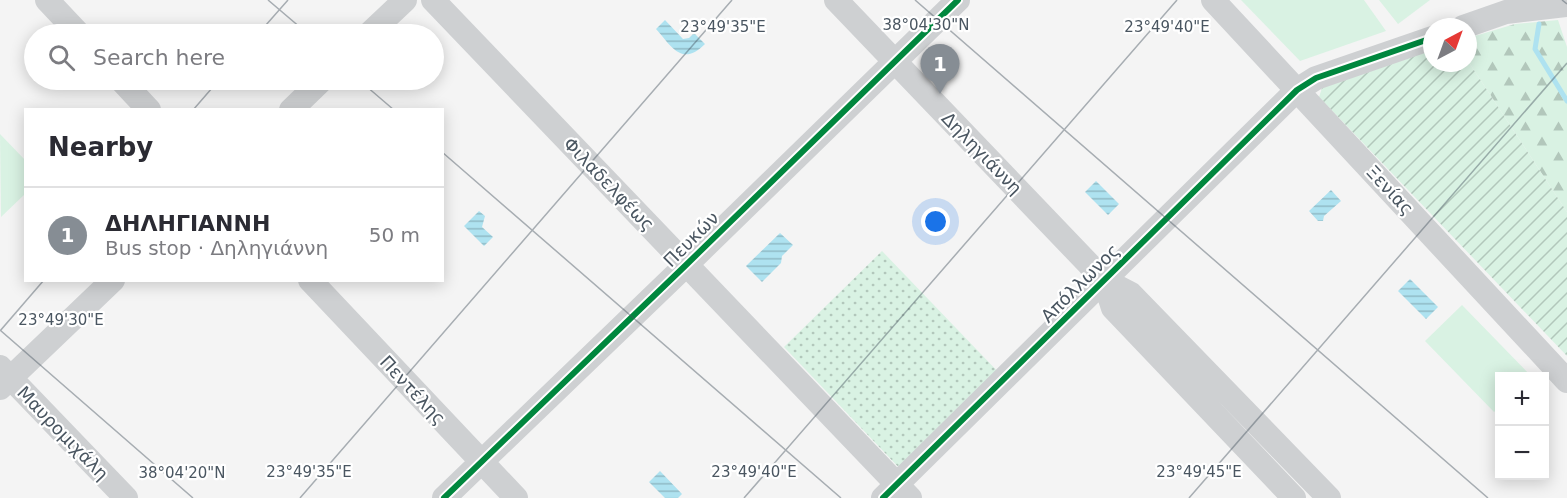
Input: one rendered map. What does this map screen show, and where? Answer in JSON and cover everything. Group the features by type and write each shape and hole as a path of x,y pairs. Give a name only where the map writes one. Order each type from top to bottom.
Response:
{"street":[{"path":"47,0 70,24"},
{"path":"380,24 405,0"},
{"name":"Φιλαδελφέως","path":"433,0 686,265 897,494"},
{"name":"Δηληγιάννη","path":"836,0 1104,280 1131,294 1329,498"},
{"name":"Πευκών","path":"444,498 958,0"},
{"name":"Ξενίας","path":"1213,0 1567,381"},
{"path":"1477,22 1506,12 1567,5"},
{"name":"Απόλλωνος","path":"897,494 1104,280 1297,90 1316,78 1423,41"},
{"path":"130,90 147,108"},
{"path":"293,108 312,90"},
{"name":"Δηληγιάννη","path":"1104,280 1113,308 1294,498"},
{"path":"4,378 111,282"},
{"name":"Πεντέλης","path":"312,282 516,498"},
{"name":"Μαυρομιχάλη","path":"4,378 126,498"},
{"path":"1227,428 1244,411"}],"green space":[{"path":"1241,0 1364,0 1386,31 1300,61"},
{"path":"1379,0 1430,0 1398,24"},
{"path":"1558,20 1567,47 1567,212 1475,72 1477,35 1515,24"},
{"path":"1423,53 1423,72 1475,72 1567,212 1567,356 1319,97 1322,88"},
{"path":"0,134 24,159 24,195 1,217"},
{"path":"882,251 1003,377 906,475 784,347"},
{"path":"1462,305 1527,372 1495,372 1494,412 1425,341"}],"water":[{"path":"665,20 683,39 689,38 694,33 705,44 690,54 678,52 656,29"},
{"path":"1096,181 1119,204 1108,215 1085,192"},
{"path":"1331,190 1341,201 1324,216 1323,221 1318,221 1309,211"},
{"path":"479,211 485,216 482,227 493,237 484,246 464,226"},
{"path":"780,233 793,245 782,256 781,263 762,282 746,266"},
{"path":"1410,279 1438,307 1426,319 1398,291"},
{"path":"660,471 682,494 678,498 665,498 649,482"}],"waterway":[{"path":"1539,24 1535,49 1567,101"}],"cycle path":[{"path":"444,498 958,0"},
{"path":"883,498 1297,90 1316,78 1423,41"}],"place":[{"name":"ΔΗΛΗΓΙΑΝΝΗ","path":"940,94"}]}
